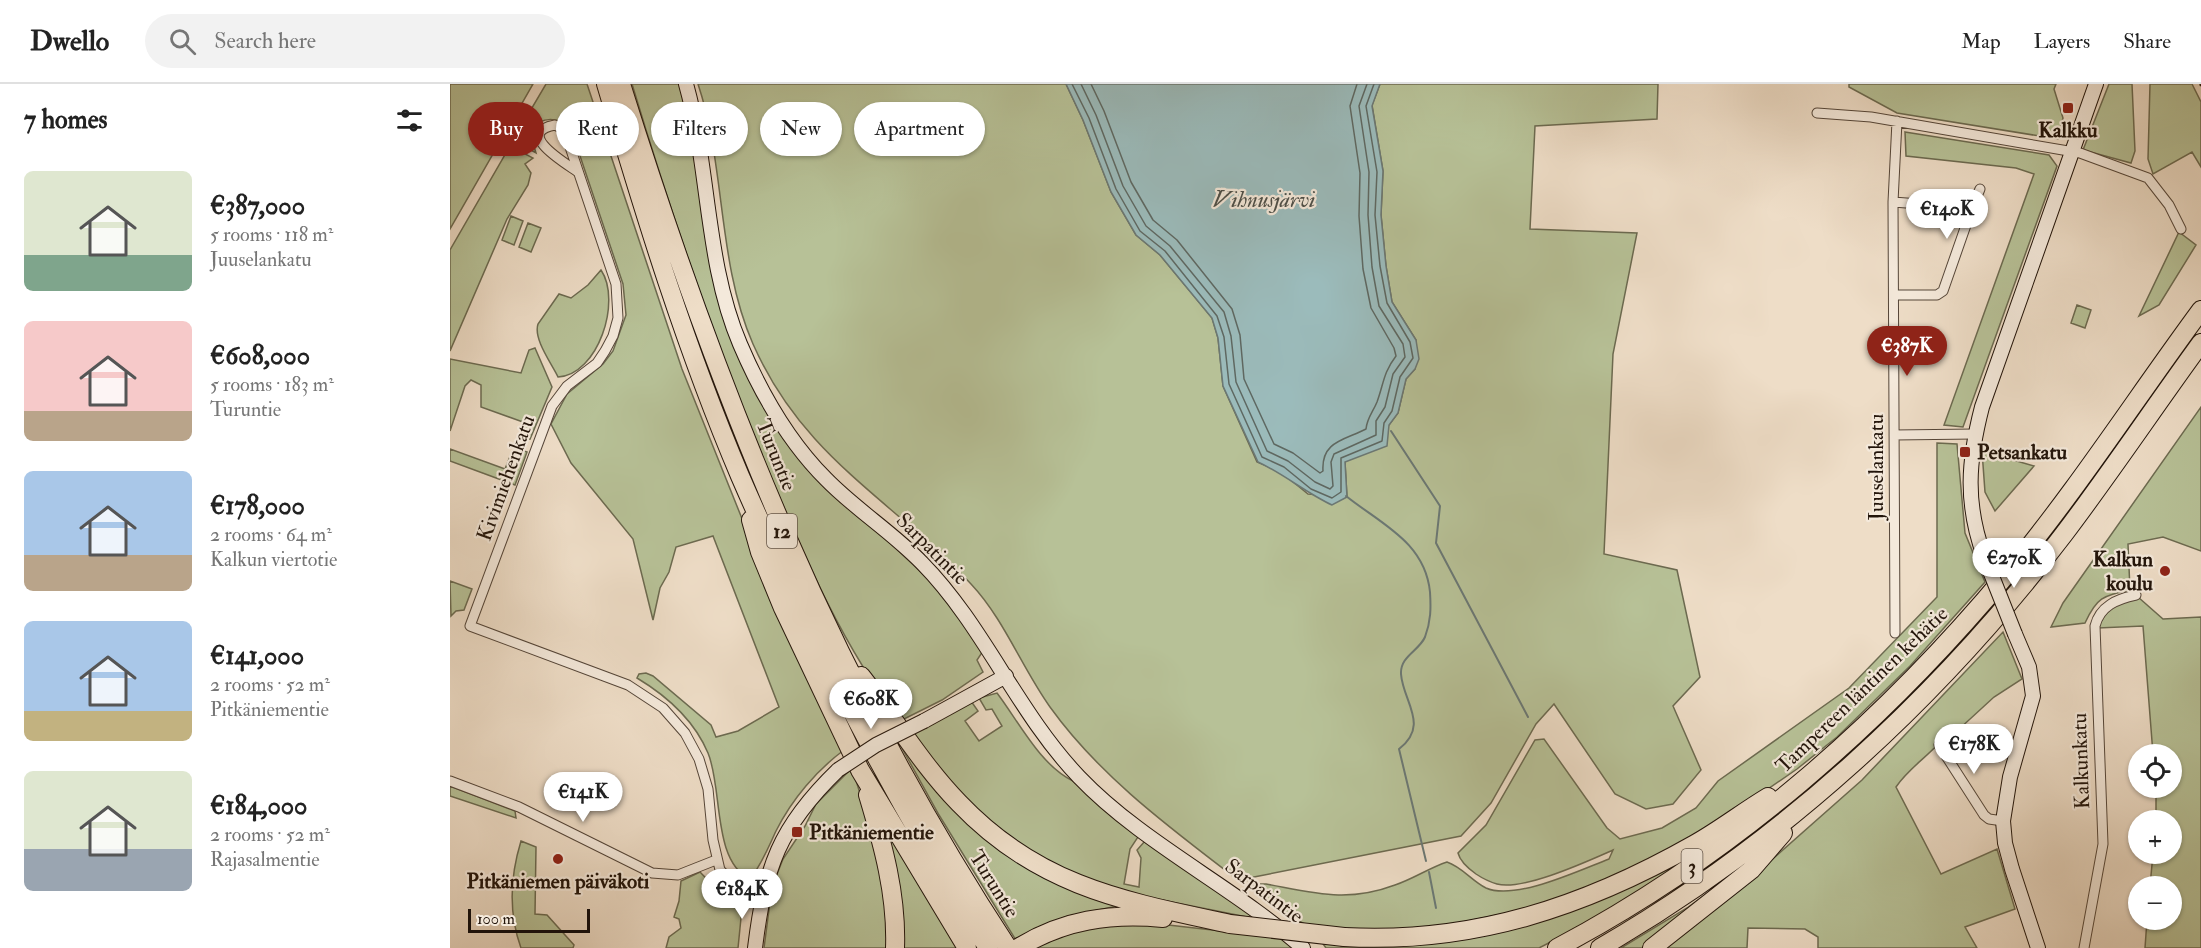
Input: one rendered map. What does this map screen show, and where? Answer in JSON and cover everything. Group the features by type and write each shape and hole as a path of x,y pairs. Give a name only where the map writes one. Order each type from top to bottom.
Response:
{"highway":[{"name":"Turuntie","path":"606,84 648,223 740,474 849,708 893,789 988,948"},
{"name":"Turuntie","path":"621,84 663,217 705,338 780,526 831,637 914,794 974,896 1008,948"},
{"name":"Tampereen läntinen kehätie","path":"1557,948 1622,912 1719,849 1816,769 1914,676 2008,573 2101,450 2201,310"},
{"name":"Tampereen läntinen kehätie","path":"1600,948 1730,866 1809,801 1932,685 2031,575 2118,460 2201,343"},
{"path":"740,474 766,569 860,770 967,948"},
{"path":"831,637 958,803 1014,851 1057,877 1099,892 1230,924"},
{"path":"1023,945 1058,927 1099,917 1145,916 1344,937 1426,938 1488,927 1546,912 1660,863 1697,843 1816,769"},
{"path":"860,770 886,860 894,904 895,948"},
{"path":"1652,948 1763,859 1809,801"}],"street":[{"name":"Sarpatintie","path":"686,84 701,151 728,310 761,387 812,464 826,479 922,562 966,615 1058,752 1095,792 1129,820 1261,914 1303,948"},
{"path":"2038,948 2010,862 2003,821 2010,777 2034,689 1976,534 1970,493 1971,453 1982,407 2096,84"},
{"path":"1817,112 1846,113 2073,152 2139,172 2148,178 2169,205 2181,229"},
{"name":"Juuselankatu","path":"1895,633 1893,202 1897,121"},
{"name":"Kivimiehenkatu","path":"578,172 544,150 540,142 542,133 548,126 555,125 561,128 567,138 616,284 618,318 613,336 597,363 567,386 552,406 470,626 628,685 663,708 686,733 699,759 708,789 716,860"},
{"path":"1894,294 1937,295 1943,291 1980,189"},
{"path":"1893,202 1972,208"},
{"path":"1894,435 1975,434"},
{"name":"Kalkunkatu","path":"2084,948 2102,854 2095,626 2101,611 2136,595"},
{"path":"755,948 761,896 776,851 811,797 838,770 876,745 1006,676"},
{"path":"1939,745 1984,814 1989,819 2003,821"},
{"path":"450,781 519,807 652,873 678,875 716,860 720,870 734,884 761,896"}],"green space":[{"path":"450,84 533,84 523,102 468,102 468,156 492,156 450,229"},
{"path":"546,84 587,84 593,102 556,102 556,120 544,120 544,102 535,102"},
{"path":"632,84 681,84 684,102 651,102 651,145"},
{"path":"698,84 1066,84 1083,120 1111,192 1136,235 1160,255 1212,318 1218,338 1223,386 1257,462 1281,472 1308,494 1347,497 1345,462 1389,425 1398,413 1406,379 1415,369 1416,340 1392,302 1386,266 1381,215 1383,171 1372,105 1380,84 1658,84 1657,119 1535,126 1530,229 1637,233 1613,354 1604,554 1677,570 1700,677 1673,706 1701,770 1673,804 1646,809 1615,794 1554,704 1536,724 1491,803 1461,836 1254,877 1242,883 1139,802 1092,757 1050,707 993,612 971,584 941,554 851,475 797,418 774,384 753,344 741,313 727,248 714,156 748,156 748,102 703,102"},
{"path":"1849,84 2056,84 2054,89 2063,118 2058,139 1897,113 1849,87"},
{"path":"2109,84 2132,84 2135,151 2131,163 2083,150"},
{"path":"2150,84 2192,84 2201,102 2201,167 2192,152 2153,174 2148,159"},
{"path":"1905,132 2049,155 2057,166 1963,427 1944,425 2034,174 2016,168 1906,156"},
{"path":"504,156 533,158 525,164 531,173 528,185 507,219 450,351 450,250"},
{"path":"580,156 611,156 682,369 765,576 844,750 815,776 797,797 782,819 750,879 738,870 724,841 713,768 702,741 669,701 637,678 639,674 646,673 653,676 711,725 716,737 738,731 779,707 713,536 676,547 669,572 660,588 653,620 633,539 571,463 551,424 567,394 603,364 613,351 626,315 623,284"},
{"path":"654,156 695,156 724,311 812,470 937,587 983,651 977,660 983,672 942,700 900,721 844,634 798,541 732,380"},
{"path":"511,216 523,221 514,245 502,240"},
{"path":"528,223 541,228 531,252 519,247"},
{"path":"2179,232 2196,245 2159,305 2139,316"},
{"path":"601,270 607,283 609,300 602,334 585,364 572,373 558,377 538,337 538,324 559,294 571,298 588,285"},
{"path":"2077,305 2091,310 2085,328 2071,323"},
{"path":"535,348 552,387 530,439 522,437 523,422 481,407 481,385 471,380 465,386 450,431 450,359 521,373 529,350"},
{"path":"2201,407 2201,551 2163,537 2128,544 2130,590 2102,599 2093,608 2085,623 2051,627 2063,603"},
{"path":"1937,443 1957,444 1965,533 1985,582 1910,666 1837,737 1797,769 1688,844 1561,902 1409,933 1308,926 1278,909 1249,887 1255,884 1266,884 1331,895 1361,894 1402,883 1447,862 1486,888 1498,891 1513,890 1548,882 1609,859 1613,850 1555,874 1508,885 1497,884 1483,878 1465,865 1461,859 1458,853 1486,825 1535,740 1544,739 1607,828 1620,839 1662,828 1696,808 1718,781 1849,688 1937,597"},
{"path":"450,449 505,469 511,454 518,449 527,452 515,485 450,461"},
{"path":"1982,451 2034,466 1995,511 1985,492"},
{"path":"450,581 472,589 464,610 456,611 451,616"},
{"path":"2138,597 2163,619 2201,617 2201,948 2145,948 2146,930 2182,930 2182,876 2151,876 2152,864 2182,864 2182,810 2156,810 2156,798 2182,798 2182,744 2152,744 2143,626 2098,628 2105,615 2124,601"},
{"path":"2003,632 2022,679 1994,697 1945,742 1941,741 1896,787 1941,874 1997,849 2015,909 1965,927 1977,948 1818,948 1818,937 1805,929 1748,928 1747,948 1658,948 1749,880 1862,780"},
{"path":"997,693 1050,765 1073,781 1138,837 1130,849 1124,884 1139,887 1141,858 1137,850 1145,841 1257,919 1117,891 1033,856 967,803 910,733 971,701 978,711 965,721 979,741 1002,726 992,709 986,710 979,698"},
{"path":"898,741 958,808 1122,905 1065,917 1017,942 939,815"},
{"path":"852,768 882,863 890,948 764,948 772,887 783,859 805,826 816,804"},
{"path":"450,786 515,811 516,818 450,796"},
{"path":"884,830 893,832 963,948 901,948"},
{"path":"521,841 536,847 535,914 547,915 574,945 573,948 521,948 514,921 512,894"},
{"path":"1759,855 1643,948 1621,948 1687,908"},
{"path":"1684,857 1693,858 1586,924 1539,948 1326,948 1321,941 1448,940"},
{"path":"700,872 727,900 742,908 738,948 666,948 669,937 681,928 679,919 674,917 679,901 681,881"},
{"path":"1133,921 1283,938 1295,948 1030,948 1072,929"}],"water":[{"name":"Vihnusjärvi","path":"1066,84 1380,84 1372,106 1383,171 1381,215 1386,266 1392,302 1416,340 1419,359 1415,369 1406,379 1398,413 1389,425 1387,446 1345,462 1347,497 1332,505 1258,462 1223,386 1218,338 1212,318 1160,255 1136,235 1111,192 1083,120"}],"waterway":[{"path":"1391,431 1440,506 1436,543 1528,717"},
{"path":"1346,496 1387,525 1410,547 1420,560 1430,592 1429,620 1425,637 1401,668 1403,684 1414,722 1413,731 1399,749 1426,861"},
{"path":"1429,872 1436,908"}],"place":[{"name":"Kalkku","path":"2068,108"},
{"name":"Petsankatu","path":"1965,452"},
{"name":"Kalkun koulu","path":"2165,571"},
{"name":"Pitkäniementie","path":"797,832"},
{"name":"Pitkäniemen päiväkoti","path":"558,859"}]}
